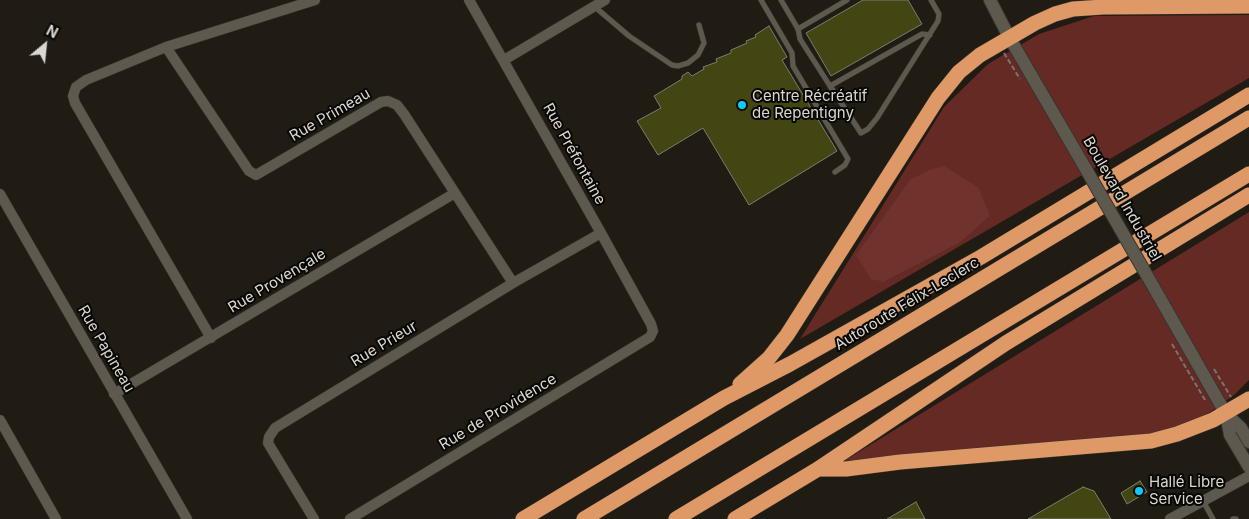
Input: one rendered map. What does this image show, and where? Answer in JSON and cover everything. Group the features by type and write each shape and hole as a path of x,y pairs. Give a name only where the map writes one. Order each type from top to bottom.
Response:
{"highway":[{"path":"724,398 769,358 787,335 948,85 972,62 1009,37 1046,17 1073,9 1103,6 1249,6"},
{"path":"523,519 724,398 955,272 1249,95"},
{"name":"Autoroute Félix-Leclerc","path":"584,519 1249,118"},
{"path":"676,519 1249,174"},
{"path":"735,519 818,469 1006,343 1249,195"},
{"path":"818,469 846,469 891,463 1139,443 1177,434 1226,414 1249,399"}],"street":[{"path":"211,338 75,104 73,96 76,87 86,80 166,47 315,0"},
{"name":"Rue Préfontaine","path":"469,0 651,324"},
{"path":"504,60 593,3 606,0"},
{"name":"Boulevard Industriel","path":"990,0 1009,37 1226,414 1241,428 1249,442"},
{"name":"Rue Primeau","path":"166,47 249,171 256,174 262,173 381,102 388,101 397,105 513,283"},
{"name":"Rue Provençale","path":"114,394 455,193"},
{"name":"Rue Papineau","path":"0,194 186,519"},
{"name":"Rue Prieur","path":"314,519 268,443 271,432 513,283 601,233"},
{"name":"Rue de Providence","path":"350,519 650,337 653,331 651,324"},
{"name":"Boulevard Industriel","path":"1226,414 1230,435 1249,467"},
{"path":"0,420 56,519"},
{"path":"1170,519 1249,476"}],"lane":[{"path":"761,0 792,53 793,66 848,158 845,165 835,172"},
{"path":"781,0 798,29 800,39 861,133 873,124 940,18 940,14 931,0"},
{"path":"798,29 847,0"},
{"path":"593,3 630,36 672,65 688,64 698,55 704,43 699,25"},
{"path":"830,86 922,34 930,35"},
{"path":"1204,501 1214,519"}],"shaded area":[{"path":"1249,15 1249,78 800,339 944,107 988,64 1039,34 1094,16","holes":["990,216 960,243 884,282"]},
{"path":"944,166 979,188 990,216 960,243 884,282 871,279 856,255 910,180 929,170"},
{"path":"1249,212 1249,380 1234,395 1200,419 1170,430 1140,436 844,461"}],"building":[{"path":"863,0 908,0 922,24 831,76 806,33"},
{"path":"769,26 787,57 782,60 837,151 749,205 703,128 658,155 637,121 661,108 654,96 682,79 682,76 688,72 692,76 704,69 703,67 717,62 716,59 731,53 731,50 747,43 746,41 756,37 755,35"},
{"path":"1140,481 1147,492 1127,504 1121,493"},
{"path":"1083,487 1094,491 1111,519 1028,519"},
{"path":"916,502 925,519 887,519"}],"place":[{"name":"Centre Récréatif de Repentigny","path":"742,105"},
{"name":"Hallé Libre Service","path":"1139,491"}]}
